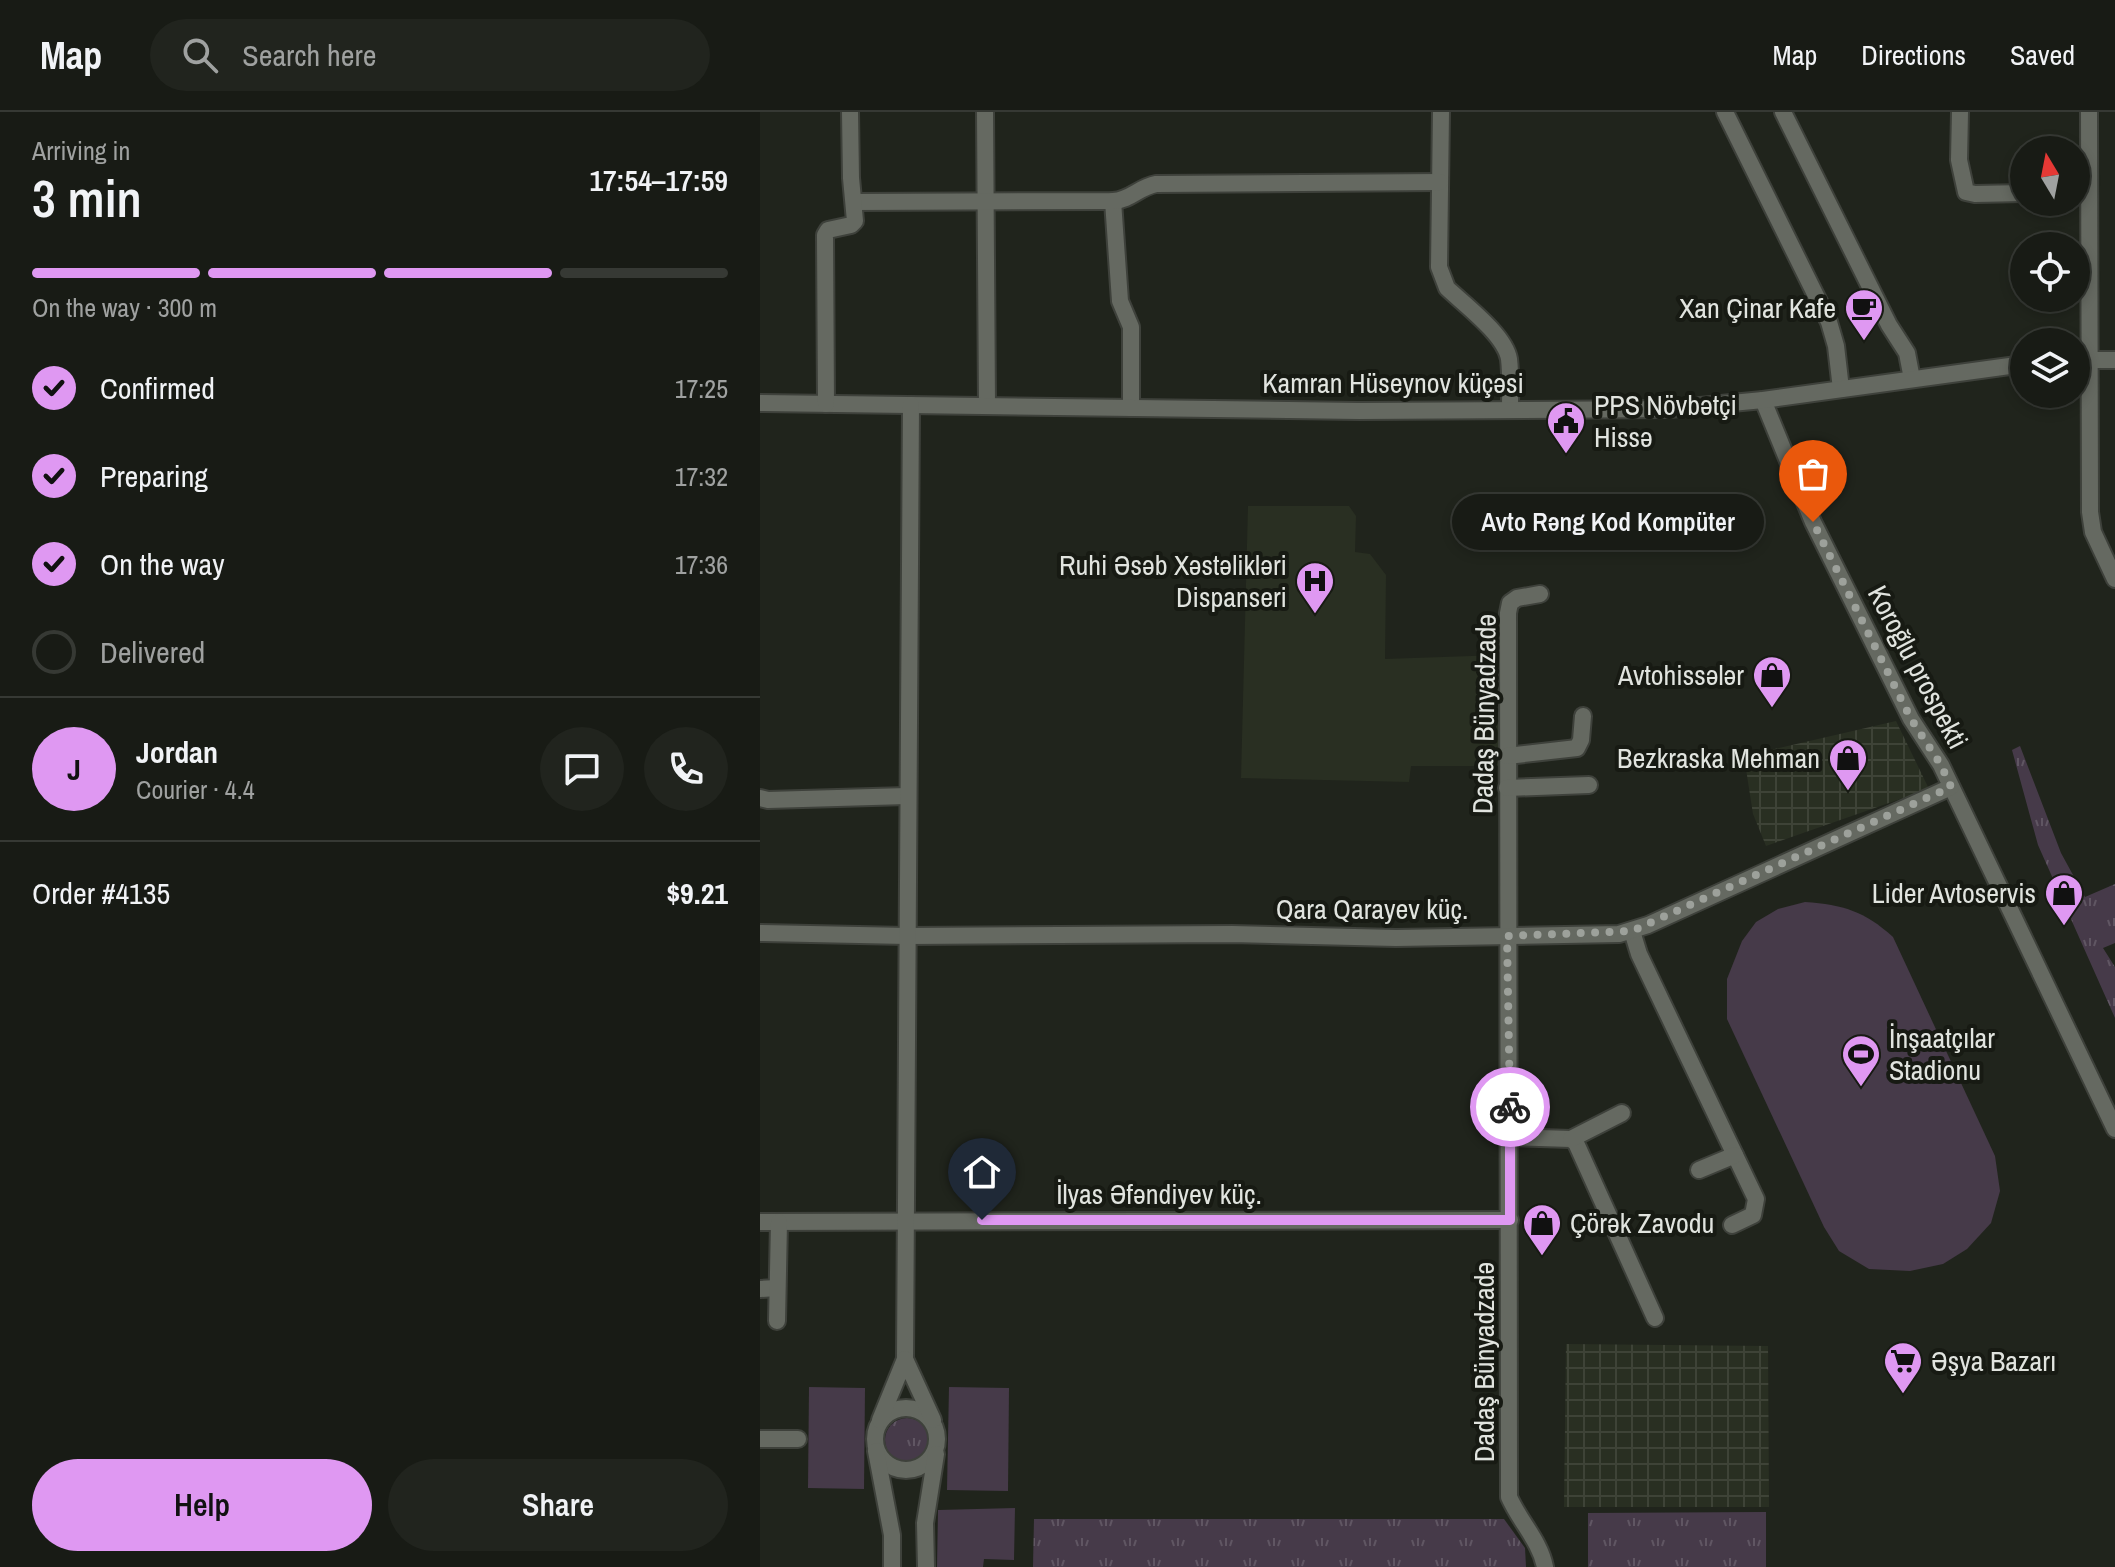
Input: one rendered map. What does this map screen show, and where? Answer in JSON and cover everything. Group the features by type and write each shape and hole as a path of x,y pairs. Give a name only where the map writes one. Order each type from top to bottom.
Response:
{"street":[{"path":"826,404 825,235 828,230 851,225 855,221 850,112"},
{"path":"985,112 987,406"},
{"path":"1441,112 1441,279 1505,347 1509,359 1510,409"},
{"path":"1725,112 1829,322 1836,346 1841,389"},
{"path":"1783,112 1889,325 1907,353 1912,379"},
{"path":"1960,112 1959,160 1966,192 2010,193"},
{"path":"2087,136 2089,112"},
{"path":"854,202 1113,201 1131,198 1140,190 1156,184 1440,182"},
{"path":"1113,201 1120,301 1131,327 1131,408"},
{"path":"2082,216 2083,328"},
{"path":"2090,360 2115,360"},
{"name":"Kamran Hüseynov küçəsi","path":"760,403 1131,408 1669,409 1763,400 2010,366"},
{"name":"Koroğlu prospekti","path":"1763,400 1813,522 1911,719 1941,765 2115,1129"},
{"path":"892,1567 892,1535 875,1446 878,1425 905,1359 911,405"},
{"path":"2085,408 2093,532 2115,579"},
{"name":"Dadaş Bünyadzadə","path":"1540,594 1517,598 1510,603 1507,756 1509,1497 1516,1514 1541,1551 1545,1567"},
{"path":"1507,756 1577,748 1581,740 1583,716"},
{"path":"1507,788 1589,785"},
{"name":"Qara Qarayev küç.","path":"760,933 907,936 1232,934 1396,938 1632,931 1951,787"},
{"path":"760,798 907,796"},
{"path":"1632,931 1639,954 1756,1199 1753,1215 1732,1225"},
{"path":"1510,1137 1571,1139 1622,1113"},
{"path":"1571,1139 1581,1149 1655,1318"},
{"path":"1699,1170 1735,1155"},
{"name":"İlyas Əfəndiyev küç.","path":"760,1222 1510,1220"},
{"path":"777,1321 768,1288 779,1222"},
{"path":"905,1359 937,1436 925,1523 926,1567"},
{"path":"875,1446 887,1464 908,1471 928,1463 937,1436 923,1412 909,1408 894,1410 878,1425"},
{"path":"760,1439 798,1439"}],"shaded area":[{"name":"Ruhi Əsəb Xəstəlikləri Dispanseri","path":"1248,506 1349,506 1356,516 1355,552 1370,554 1386,575 1385,659 1500,655 1498,766 1411,766 1409,782 1241,778"},
{"path":"1896,721 1929,789 1766,846 1753,814 1744,756"},
{"path":"1566,1344 1768,1346 1769,1507 1564,1507"}],"green space":[{"path":"2020,746 2061,853 2085,897 2115,884 2115,943 2103,948 2115,967 2115,1018 2038,845 2012,750"},
{"name":"İnşaatçılar Stadionu","path":"1805,902 1853,911 1893,937 1995,1156 2000,1191 1991,1223 1967,1249 1943,1264 1910,1271 1869,1269 1839,1251 1824,1227 1727,1019 1727,979 1742,941 1756,922 1778,909"},
{"path":"809,1387 865,1388 864,1489 808,1488"},
{"path":"949,1387 1009,1388 1008,1491 947,1490"},
{"path":"907,1418 923,1424 929,1440 923,1456 907,1462 891,1456 885,1440 891,1424"},
{"path":"1015,1508 1014,1560 984,1559 983,1567 937,1567 938,1510"},
{"path":"1766,1512 1766,1567 1588,1567 1588,1513"},
{"path":"1034,1519 1504,1519 1525,1548 1526,1567 1033,1567"}],"way so far":[{"path":"1510,1107 1507,936 1619,934 1632,931 1951,787 1941,765 1911,719 1813,522"}],"place":[{"name":"Xan Çinar Kafe","path":"1864,342"},
{"name":"PPS Növbətçi Hissə","path":"1566,455"},
{"name":"Avto Rəng Kod Kompüter","path":"1813,522"},
{"name":"Ruhi Əsəb Xəstəlikləri Dispanseri","path":"1315,615"},
{"name":"Avtohissələr","path":"1772,709"},
{"name":"Bezkraska Mehman","path":"1848,792"},
{"name":"Lider Avtoservis","path":"2064,927"},
{"name":"İnşaatçılar Stadionu","path":"1861,1088"},
{"name":"Çörək Zavodu","path":"1542,1257"},
{"name":"Əşya Bazarı","path":"1903,1395"}],"route":[{"path":"982,1220 1510,1220 1510,1107"}]}
